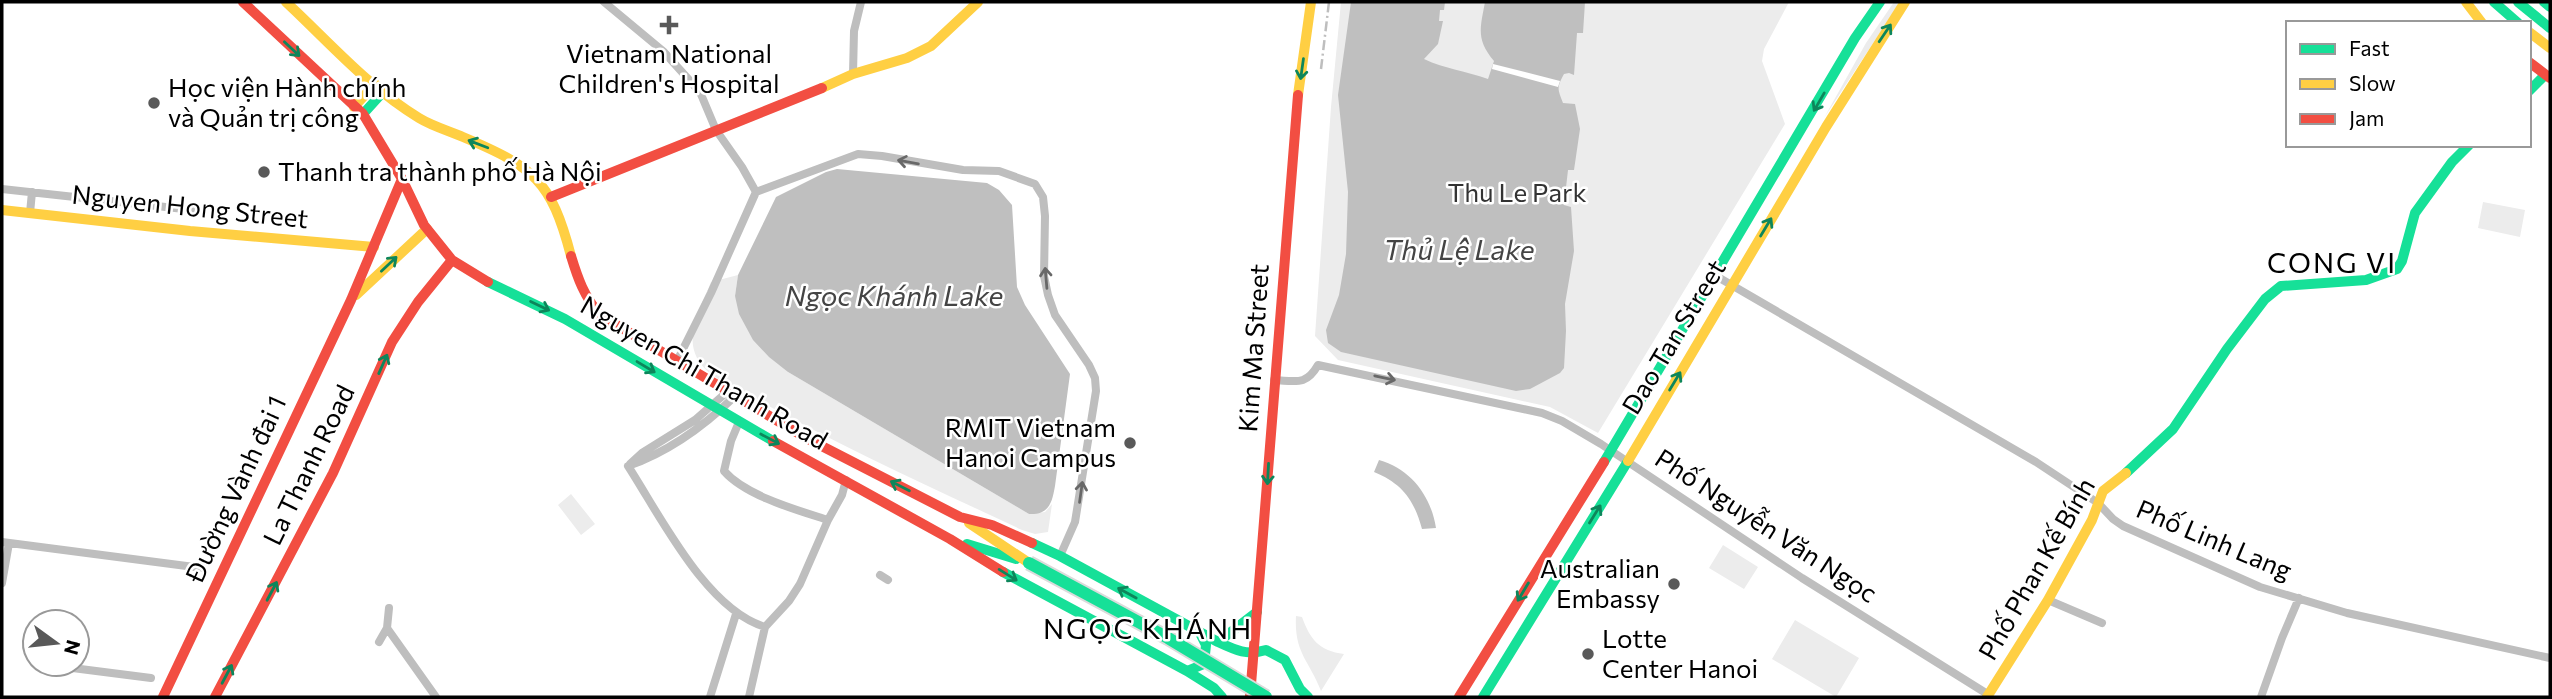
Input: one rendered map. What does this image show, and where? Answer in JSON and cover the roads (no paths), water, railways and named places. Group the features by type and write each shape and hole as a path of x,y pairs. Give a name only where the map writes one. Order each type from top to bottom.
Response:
{"main road":[{"name":"Nguyen Chi Thanh Road","path":"243,2 358,111 402,179 427,229 452,260 490,283 546,308 739,422 950,539 1021,583 1186,671 1214,688 1222,697"},
{"name":"Nguyen Chi Thanh Road","path":"286,2 379,88 421,119 501,153 523,166 551,197 561,217 579,284 588,301 600,314 808,439 960,517 992,525 1060,556 1240,652 1254,654 1266,650 1285,660 1300,689 1308,697"},
{"path":"551,197 853,74 906,58 931,46 978,2"},
{"name":"Kim Ma Street","path":"1250,697 1296,108 1311,2"},
{"name":"Dao Tan Street","path":"1459,697 1716,276 1855,38 1880,2"},
{"name":"Dao Tan Street","path":"1483,697 1628,462 1862,68 1905,2"},
{"path":"2466,2 2480,21"},
{"path":"2494,2 2516,21"},
{"path":"2518,2 2550,27"},
{"path":"2544,2 2550,7"},
{"path":"2531,34 2550,48"},
{"path":"2531,64 2548,77 2531,90"},
{"path":"358,111 379,88"},
{"name":"Phố Phan Kế Bính","path":"1988,696 2048,600 2092,520 2106,487 2141,461 2174,429 2249,318 2273,291 2281,286 2366,280 2397,269 2402,261 2415,213 2452,162 2467,147"},
{"name":"Đường Vành đai 1","path":"163,697 351,300 402,179"},
{"name":"Nguyen Hong Street","path":"2,210 190,231 374,247"},
{"path":"351,300 427,229"},
{"name":"La Thanh Road","path":"215,697 332,473 392,342 418,302 452,260"},
{"path":"588,332 600,314"},
{"path":"960,517 1029,563 1168,638 1266,697"},
{"path":"1564,525 1581,536"},
{"path":"950,539 1029,563"},
{"path":"1218,642 1257,612"},
{"path":"1186,671 1204,664 1206,645 1200,633"}],"street":[{"path":"604,2 663,51 700,92 716,130 756,191"},
{"path":"853,74 855,31 861,2"},
{"path":"677,361 711,293 756,191 858,154 963,170 999,171 1035,184 1043,197 1044,276 1048,295 1055,315 1089,365 1095,378 1096,391 1075,522 1060,556"},
{"path":"2,189 193,210"},
{"path":"30,213 32,192"},
{"name":"Phố Linh Lang","path":"1716,276 2000,441 2098,503 2113,519 2137,534 2260,587 2347,613 2550,658"},
{"name":"Phố Nguyễn Văn Ngọc","path":"1274,380 1301,382 1312,375 1318,365 1542,413 1562,421 1611,450 1802,578 1988,696"},
{"path":"731,394 715,408 642,453 628,466 700,577 736,614 750,623 765,627"},
{"path":"739,422 724,471 732,481 786,506 828,520"},
{"path":"749,697 765,627 794,594 842,495 846,480"},
{"path":"2,583 5,543 202,568"},
{"path":"880,575 888,580"},
{"path":"2261,697 2281,638 2299,598"},
{"path":"2048,600 2102,623"},
{"path":"379,642 387,628 389,608"},
{"path":"710,697 736,614"},
{"path":"387,628 436,697"},
{"path":"91,671 151,678"}],"water":[{"name":"Thủ Lệ Lake","path":"1351,2 1445,2 1444,10 1440,10 1439,21 1443,21 1438,44 1424,59 1488,79 1494,61 1482,40 1485,2 1585,2 1583,33 1577,33 1574,75 1564,74 1559,89 1563,103 1575,104 1580,129 1574,170 1568,170 1564,205 1571,207 1574,251 1565,304 1564,368 1560,373 1530,389 1516,391 1341,352 1328,343 1326,330 1339,295 1346,254 1348,192 1338,95"},
{"name":"Ngọc Khánh Lake","path":"837,169 987,183 999,190 1012,205 1017,287 1025,305 1070,374 1055,486 1051,503 1045,510 1029,514 788,372 753,340 739,314 735,296 738,275 776,197"},
{"path":"1379,460 1401,470 1418,485 1429,505 1436,528 1422,529 1406,494 1393,482 1374,472"}],"railway":[{"path":"1321,69 1329,2"}],"place":[{"name":"Vietnam National Children's Hospital","path":"669,25"},
{"name":"Học viện Hành chính và Quản trị công","path":"154,103"},
{"name":"Thanh tra thành phố Hà Nội","path":"264,172"},
{"name":"RMIT Vietnam Hanoi Campus","path":"1130,443"},
{"name":"Australian Embassy","path":"1674,584"},
{"name":"Lotte Center Hanoi","path":"1588,654"}],"district":[{"name":"CONG VI","path":"2332,263"},
{"name":"NGỌC KHÁNH","path":"1148,629"}],"park label":[{"name":"Thu Le Park","path":"1517,193"}]}
